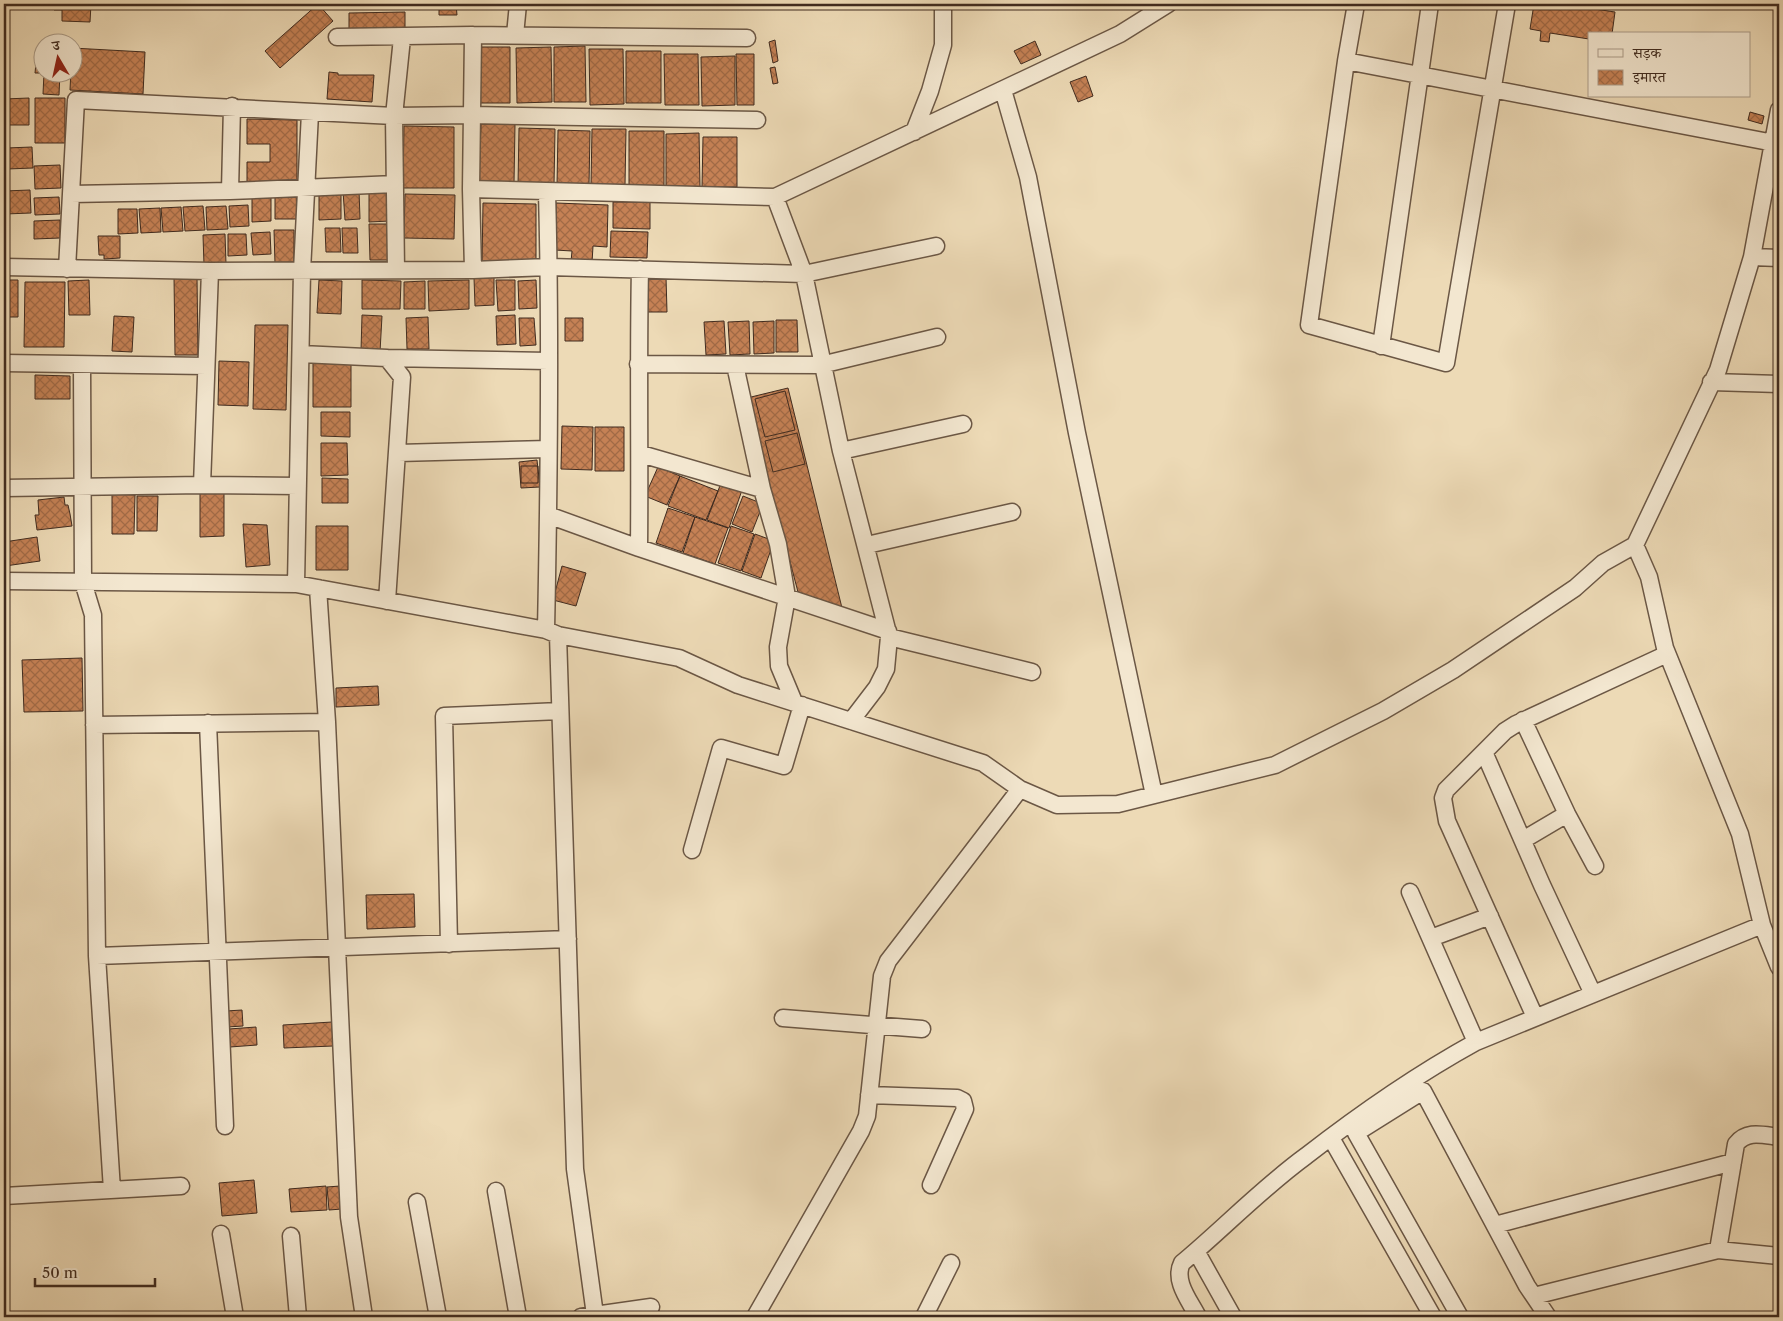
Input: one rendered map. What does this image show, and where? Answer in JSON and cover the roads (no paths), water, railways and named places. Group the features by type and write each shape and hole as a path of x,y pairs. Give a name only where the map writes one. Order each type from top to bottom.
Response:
{"street":[{"path":"515,35 518,4"},
{"path":"914,132 930,91 943,44 943,4"},
{"path":"471,189 775,196 1120,34 1168,4"},
{"path":"1356,4 1346,60 1309,325 1446,363 1507,4"},
{"path":"1381,346 1418,75 1430,4"},
{"path":"473,35 471,189 473,270"},
{"path":"336,37 402,38 515,35 747,38"},
{"path":"396,270 394,116 402,38"},
{"path":"1346,60 1774,143"},
{"path":"1003,90 1028,177 1077,433 1154,795"},
{"path":"67,269 76,100 232,106 394,116 472,115 757,120"},
{"path":"230,191 232,106"},
{"path":"4,581 296,584 387,600 679,658 738,684 983,764 1020,789 1057,805 1118,804 1275,765 1383,712 1453,670 1575,588 1603,563 1634,546 1718,370 1752,257 1779,110"},
{"path":"296,584 302,271 310,112"},
{"path":"71,194 230,191 395,184"},
{"path":"547,192 549,267 548,515 552,633 560,710 575,1169 588,1316 651,1307"},
{"path":"775,196 804,274 841,451 888,634 886,669 876,687 851,721"},
{"path":"4,267 210,271 473,270 549,267 804,274 936,246"},
{"path":"1752,257 1779,258"},
{"path":"639,548 640,454 638,364 640,269"},
{"path":"202,485 210,271"},
{"path":"638,364 822,365 937,337"},
{"path":"300,354 387,358 548,361"},
{"path":"387,358 402,377 387,600"},
{"path":"4,363 206,366"},
{"path":"82,365 83,582 93,614 97,956 112,1190"},
{"path":"692,850 721,748 784,766 798,704 779,666 778,647 786,597 778,544 762,489 735,365"},
{"path":"1711,382 1779,384"},
{"path":"841,451 962,424"},
{"path":"398,453 548,450"},
{"path":"640,454 762,489"},
{"path":"4,488 202,485 298,486"},
{"path":"866,545 1012,512"},
{"path":"548,515 888,634 1032,672"},
{"path":"1634,546 1649,577 1667,654 1740,834 1762,925 1779,967"},
{"path":"318,588 327,722 349,1217 364,1317"},
{"path":"1536,1017 1447,821 1443,798 1446,790 1505,731 1522,720 1667,654"},
{"path":"449,944 444,716 560,710"},
{"path":"1522,720 1567,814 1595,866"},
{"path":"94,725 327,722"},
{"path":"208,723 216,951 225,1126"},
{"path":"1484,752 1593,994"},
{"path":"755,1317 861,1131 867,1116 882,976 888,961 1020,789"},
{"path":"1523,840 1567,814"},
{"path":"1410,892 1476,1042"},
{"path":"1431,938 1490,916"},
{"path":"1198,1317 1178,1276 1182,1263 1305,1156 1434,1065 1476,1042 1762,925"},
{"path":"97,956 568,939"},
{"path":"783,1018 922,1029"},
{"path":"1460,1317 1356,1133 1423,1091 1534,1296 1548,1317"},
{"path":"870,1095 957,1098 963,1101 965,1109 931,1185"},
{"path":"1718,1250 1736,1144 1741,1137 1749,1134 1779,1137"},
{"path":"1331,1138 1434,1317"},
{"path":"1495,1225 1733,1162"},
{"path":"4,1196 181,1186"},
{"path":"496,1191 518,1317"},
{"path":"417,1202 438,1317"},
{"path":"221,1234 234,1317"},
{"path":"291,1236 298,1317"},
{"path":"1534,1296 1718,1250 1779,1256"},
{"path":"1196,1251 1233,1317"},
{"path":"924,1317 951,1263"}]}
